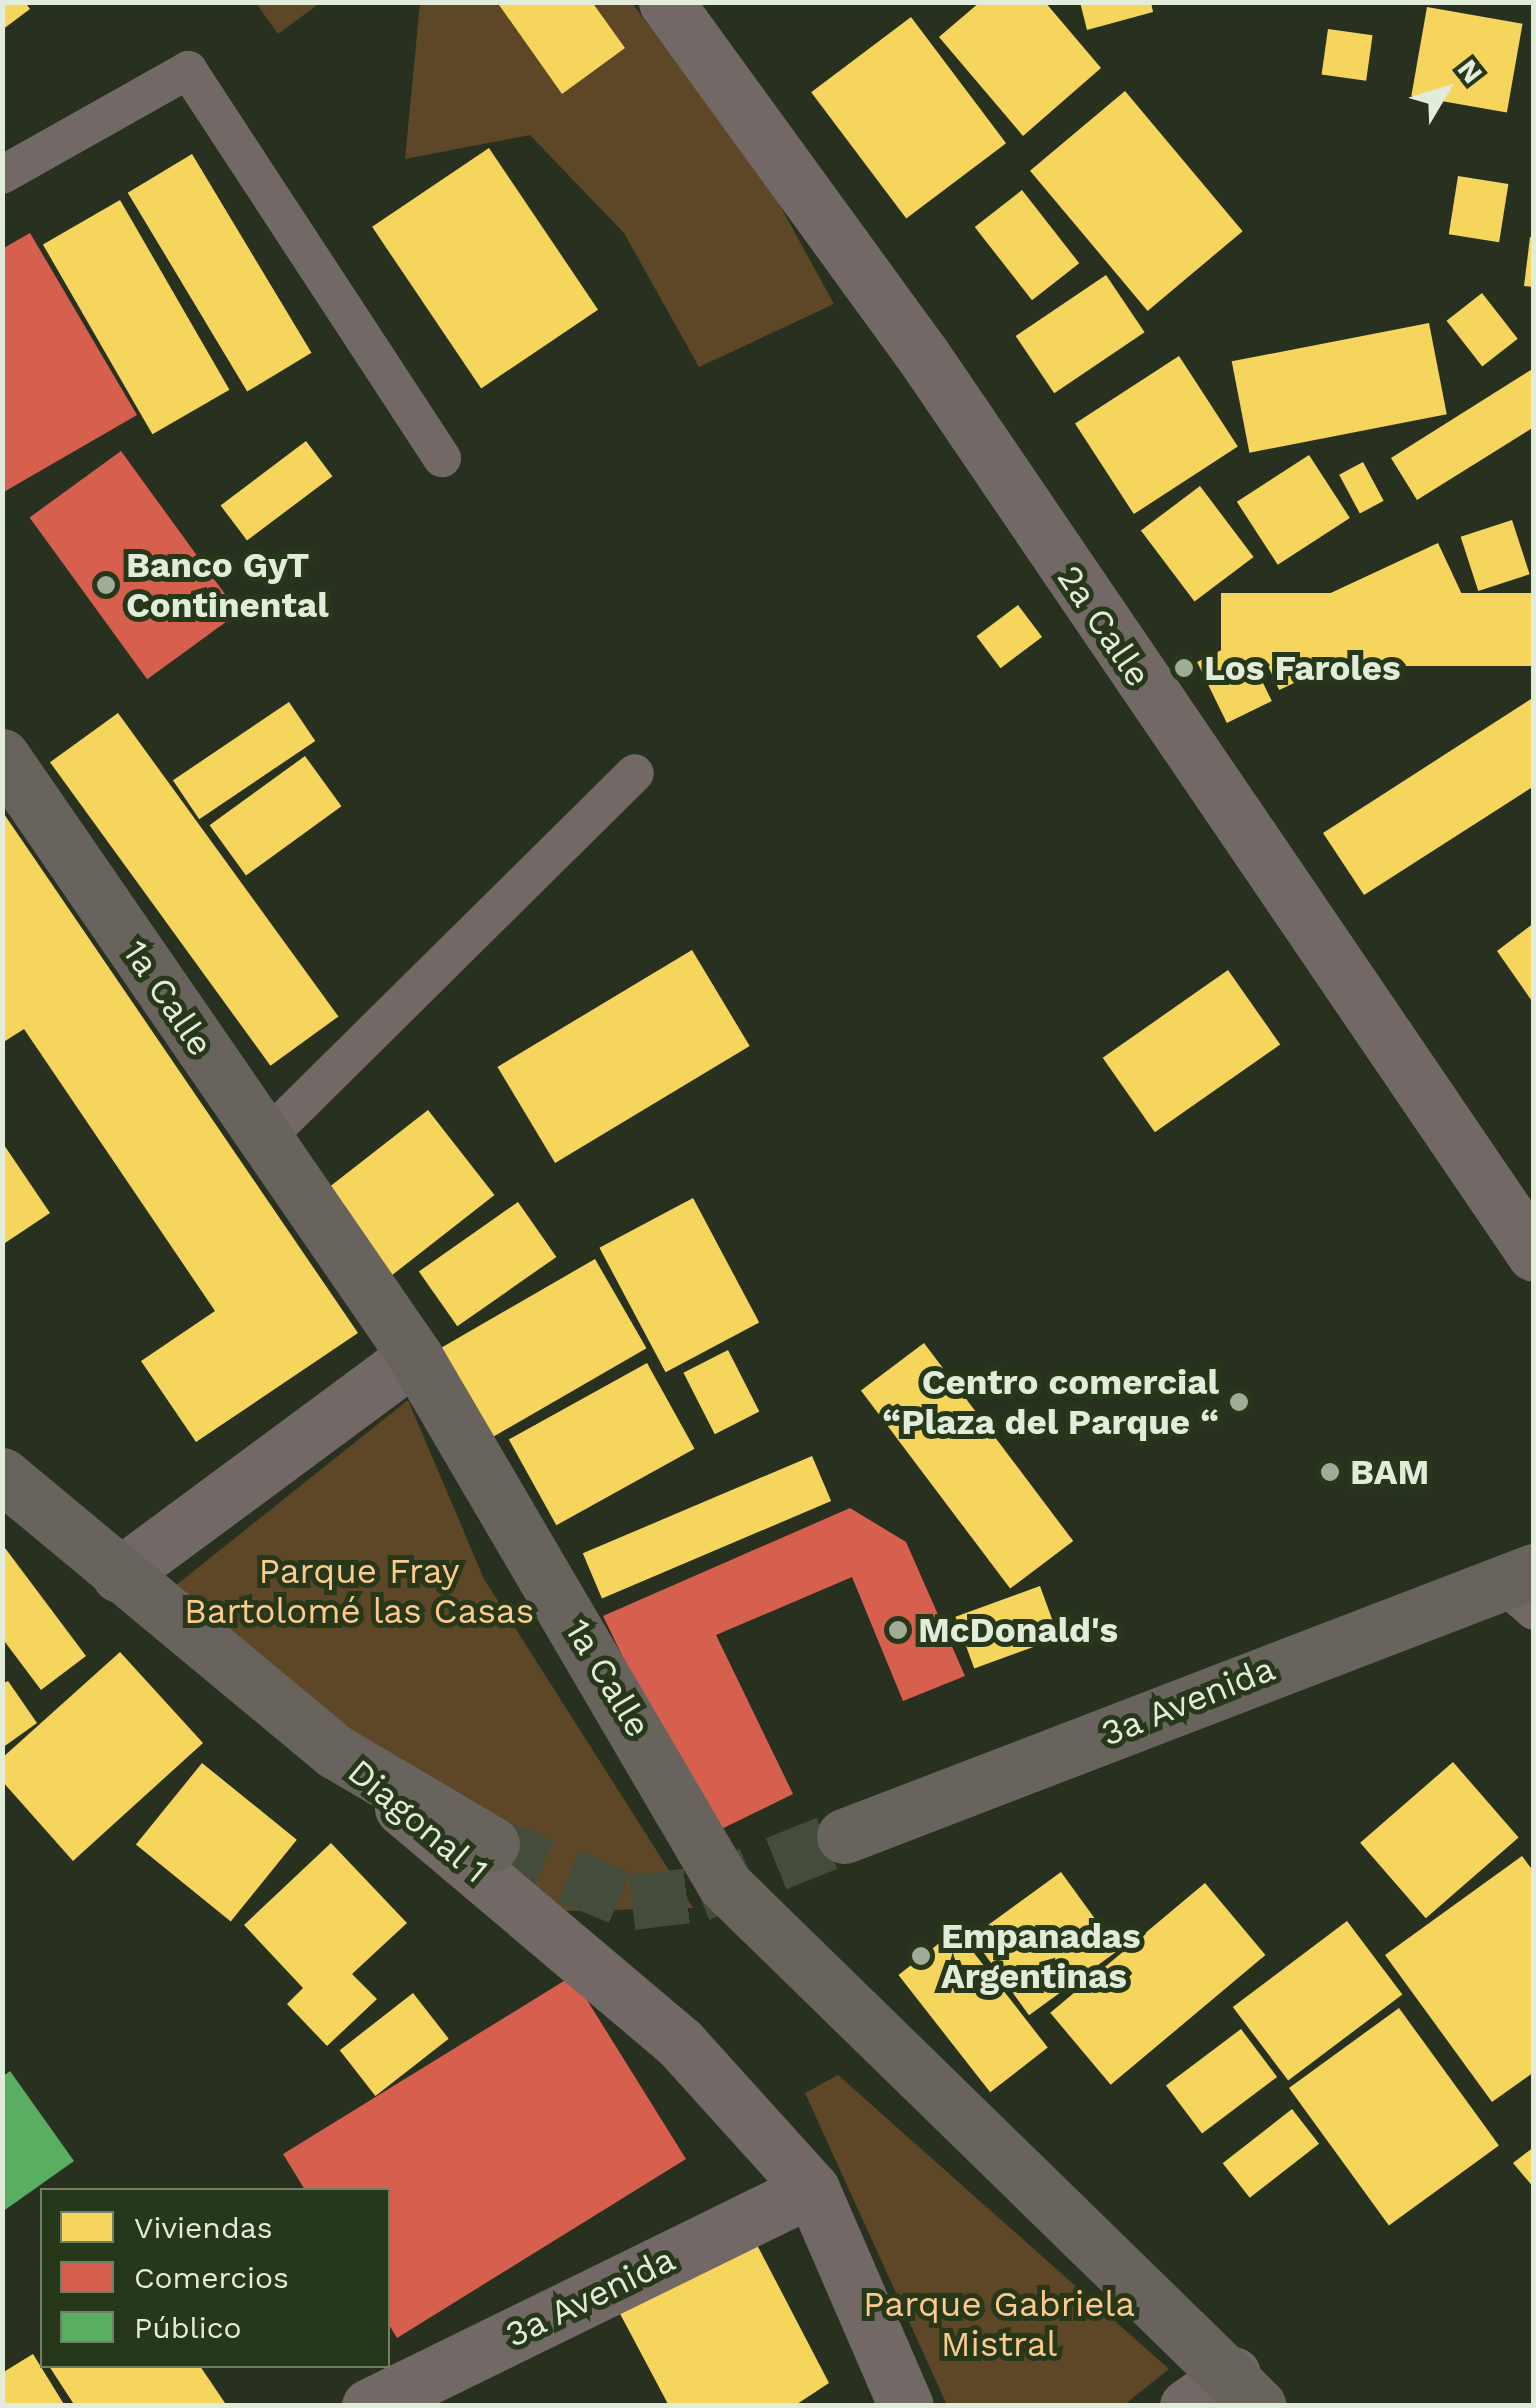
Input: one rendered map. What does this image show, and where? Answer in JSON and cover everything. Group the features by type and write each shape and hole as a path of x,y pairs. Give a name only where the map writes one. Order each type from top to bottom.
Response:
{"main road":[{"name":"1a Calle","path":"2,756 415,1356 724,1884 1246,2390"},
{"name":"Diagonal 1","path":"2,1475 336,1752"},
{"name":"3a Avenida","path":"844,1836 1522,1587"},
{"path":"336,1752 492,1844"}],"street":[{"name":"2a Calle","path":"666,2 922,354 1534,1254"},
{"path":"119,1575 415,1356"},
{"name":"Diagonal 1","path":"336,1752 680,2043 812,2188"},
{"path":"812,2188 906,2406"},
{"name":"3a Avenida","path":"368,2406 812,2188"},
{"path":"1187,2406 1246,2390"}],"lane":[{"path":"2,175 188,70 442,458"},
{"path":"265,1140 635,773"}],"green space":[{"path":"256,3 320,3 278,34"},
{"path":"420,3 632,3 772,191 834,304 699,367 624,233 530,135 405,159"},
{"name":"Parque Fray Bartolomé las Casas","path":"408,1400 484,1579 693,1908 566,1911 170,1590"},
{"name":"Parque Gabriela Mistral","path":"838,2075 1169,2369 1124,2405 947,2405 805,2093"}],"building: Viviendas":[{"path":"2,2 25,2 30,9 2,30"},
{"path":"497,2 592,2 625,48 562,94"},
{"path":"980,2 1045,2 1101,68 1023,136 939,37"},
{"path":"1080,2 1151,2 1153,12 1087,30"},
{"path":"1427,7 1523,24 1507,112 1411,96"},
{"path":"911,17 1006,143 906,218 811,92"},
{"path":"1328,29 1373,35 1366,81 1322,75"},
{"path":"1125,91 1243,231 1148,311 1030,171"},
{"path":"489,148 598,310 481,389 372,227"},
{"path":"192,154 311,353 247,391 128,193"},
{"path":"1458,176 1508,184 1499,242 1449,234"},
{"path":"1022,190 1079,263 1032,300 975,227"},
{"path":"120,200 230,390 152,434 43,244"},
{"path":"1530,237 1534,237 1534,287 1524,286"},
{"path":"1106,275 1145,332 1054,393 1016,336"},
{"path":"1482,293 1518,339 1482,366 1447,321"},
{"path":"1429,323 1447,414 1249,453 1232,361"},
{"path":"1179,356 1238,447 1134,514 1075,424"},
{"path":"1534,368 1534,427 1417,500 1391,458"},
{"path":"306,441 332,476 247,541 221,505"},
{"path":"1309,455 1350,518 1278,565 1237,502"},
{"path":"1363,462 1384,501 1360,514 1339,475"},
{"path":"1200,486 1254,557 1194,602 1141,531"},
{"path":"1512,520 1530,574 1478,591 1461,537"},
{"path":"1438,543 1466,603 1279,690 1251,630"},
{"path":"1221,593 1534,593 1534,666 1221,666"},
{"path":"1018,605 1042,637 1001,668 976,636"},
{"path":"1242,640 1272,701 1227,723 1197,662"},
{"path":"1534,697 1534,786 1364,895 1323,833"},
{"path":"289,702 315,741 199,819 173,780"},
{"path":"118,713 338,1016 270,1066 50,762"},
{"path":"305,756 341,806 246,876 210,825"},
{"path":"2,811 358,1333 196,1442 141,1361 215,1311 24,1029 2,1043"},
{"path":"1534,923 1534,1004 1497,951"},
{"path":"692,950 750,1046 555,1163 497,1067"},
{"path":"1228,970 1280,1045 1155,1132 1103,1058"},
{"path":"428,1110 494,1195 378,1286 311,1201"},
{"path":"2,1142 50,1213 2,1245"},
{"path":"693,1198 759,1322 666,1372 599,1248"},
{"path":"518,1202 556,1257 457,1326 419,1271"},
{"path":"595,1259 646,1348 491,1438 440,1348"},
{"path":"924,1343 1073,1541 1010,1589 861,1391"},
{"path":"728,1350 759,1411 715,1434 683,1373"},
{"path":"647,1363 695,1449 556,1525 509,1440"},
{"path":"812,1456 831,1501 602,1598 583,1553"},
{"path":"2,1544 86,1656 41,1690 2,1638"},
{"path":"1040,1586 1059,1638 974,1668 955,1617"},
{"path":"120,1652 203,1743 73,1861 2,1781 2,1758"},
{"path":"8,1681 37,1723 2,1748 2,1684"},
{"path":"1453,1762 1519,1837 1426,1918 1360,1843"},
{"path":"202,1763 297,1840 231,1921 136,1845"},
{"path":"331,1843 407,1923 352,1974 377,1999 327,2046 287,2004 303,1988 244,1925"},
{"path":"1522,1856 1534,1872 1534,2072 1492,2102 1385,1955"},
{"path":"1061,1872 1118,1950 1029,2015 972,1937"},
{"path":"1205,1883 1265,1955 1111,2085 1050,2013"},
{"path":"1347,1921 1402,1994 1288,2081 1233,2007"},
{"path":"956,1930 1048,2047 990,2092 898,1975"},
{"path":"413,1993 449,2039 375,2096 340,2050"},
{"path":"1399,2008 1499,2146 1389,2225 1289,2088"},
{"path":"1241,2029 1277,2077 1202,2133 1166,2086"},
{"path":"1292,2109 1319,2144 1250,2198 1223,2163"},
{"path":"1534,2147 1534,2188 1513,2163"},
{"path":"755,2241 829,2383 794,2406 669,2406 618,2310"},
{"path":"33,2354 65,2406 2,2406 2,2373"},
{"path":"50,2368 201,2368 227,2406 75,2406"}],"building: Comercios":[{"path":"30,233 137,415 2,493 2,249"},
{"path":"121,451 239,613 147,679 30,517"},
{"path":"850,1508 906,1542 965,1676 903,1701 852,1577 716,1635 793,1794 709,1835 603,1616"},
{"path":"572,1976 686,2159 397,2338 390,2326 390,2188 304,2188 283,2154"}],"building: Público":[{"path":"10,2071 74,2161 2,2212 2,2077"}],"tunnel":[{"path":"492,1844 632,1902 699,1894 844,1836"}],"place":[{"name":"Banco GyT Continental","path":"106,585"},
{"name":"Los Faroles","path":"1184,668"},
{"name":"Centro comercial “Plaza del Parque “","path":"1239,1402"},
{"name":"BAM","path":"1330,1472"},
{"name":"McDonald's","path":"898,1630"},
{"name":"Empanadas Argentinas","path":"921,1956"}]}
